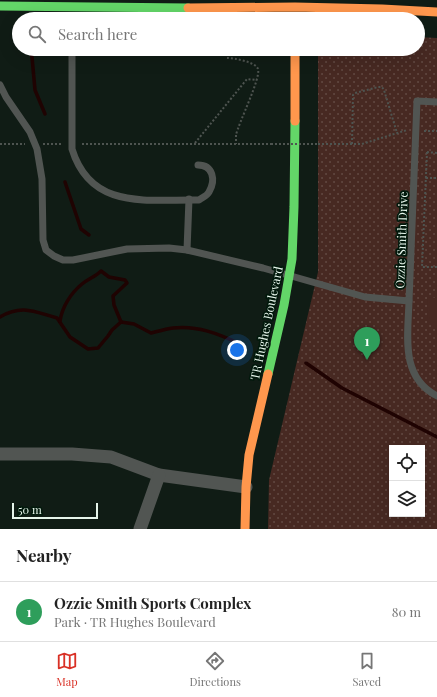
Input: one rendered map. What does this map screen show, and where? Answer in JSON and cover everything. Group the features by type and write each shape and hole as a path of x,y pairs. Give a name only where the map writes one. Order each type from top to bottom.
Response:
{"main road":[{"path":"0,5 214,8 295,4 437,12"},
{"name":"TR Hughes Boulevard","path":"245,529 246,487 249,455 255,423 290,276 293,236 295,56"}],"street":[{"path":"0,5 2,0"},
{"path":"0,454 72,454 111,457 159,475 246,487"},
{"path":"140,529 159,475"}],"lane":[{"path":"72,56 72,149 74,157 82,170 97,186 112,195 125,198 199,200 209,192 212,185 212,172 204,165 198,165"},
{"name":"Ozzie Smith Drive","path":"0,85 6,97 30,132 37,149 42,179 43,240 46,250 54,256 62,260 73,260 127,250 169,248 187,250 263,268 365,297 409,301 417,101 437,102"},
{"path":"187,250 189,199"},
{"path":"409,301 407,349 411,369 421,384 437,396"}],"path":[{"path":"227,58 239,59 258,67 259,70 237,134 236,144"},
{"path":"195,143 247,79 256,80"},
{"path":"352,144 353,95 354,93 378,87 382,87 384,90 397,134"},
{"path":"424,124 424,138"},
{"path":"78,144 362,144 408,130"},
{"path":"423,131 437,131"},
{"path":"0,144 28,144"},
{"path":"42,144 64,144"},
{"path":"423,152 437,153"},
{"path":"427,152 422,266 437,267"},
{"path":"426,178 437,178"}],"shaded area":[{"path":"425,37 437,38 437,529 268,529 269,480 318,272 318,56 425,56"},
{"path":"428,297 437,298 437,330 427,320"}],"waterway":[{"path":"32,56 35,90 45,114"},
{"path":"65,182 81,229 89,235"},
{"path":"60,321 65,306 74,292 82,284 101,271 109,277 125,280 127,283 113,296 114,305 121,322"},
{"path":"0,317 15,311 28,310 57,318 70,337 88,349 98,348 112,330 121,322 134,324 151,333 182,327 199,329 208,331 240,344"},
{"path":"306,363 342,388 437,437"}],"traffic: fast":[{"path":"0,6 188,8"},
{"path":"268,374 284,305 292,259 295,121"}],"traffic: slow":[{"path":"188,8 295,7 437,12"},
{"path":"295,56 295,121"},
{"path":"245,529 246,487 249,455 268,374"}],"place":[{"name":"Ozzie Smith Sports Complex","path":"367,360"}]}
